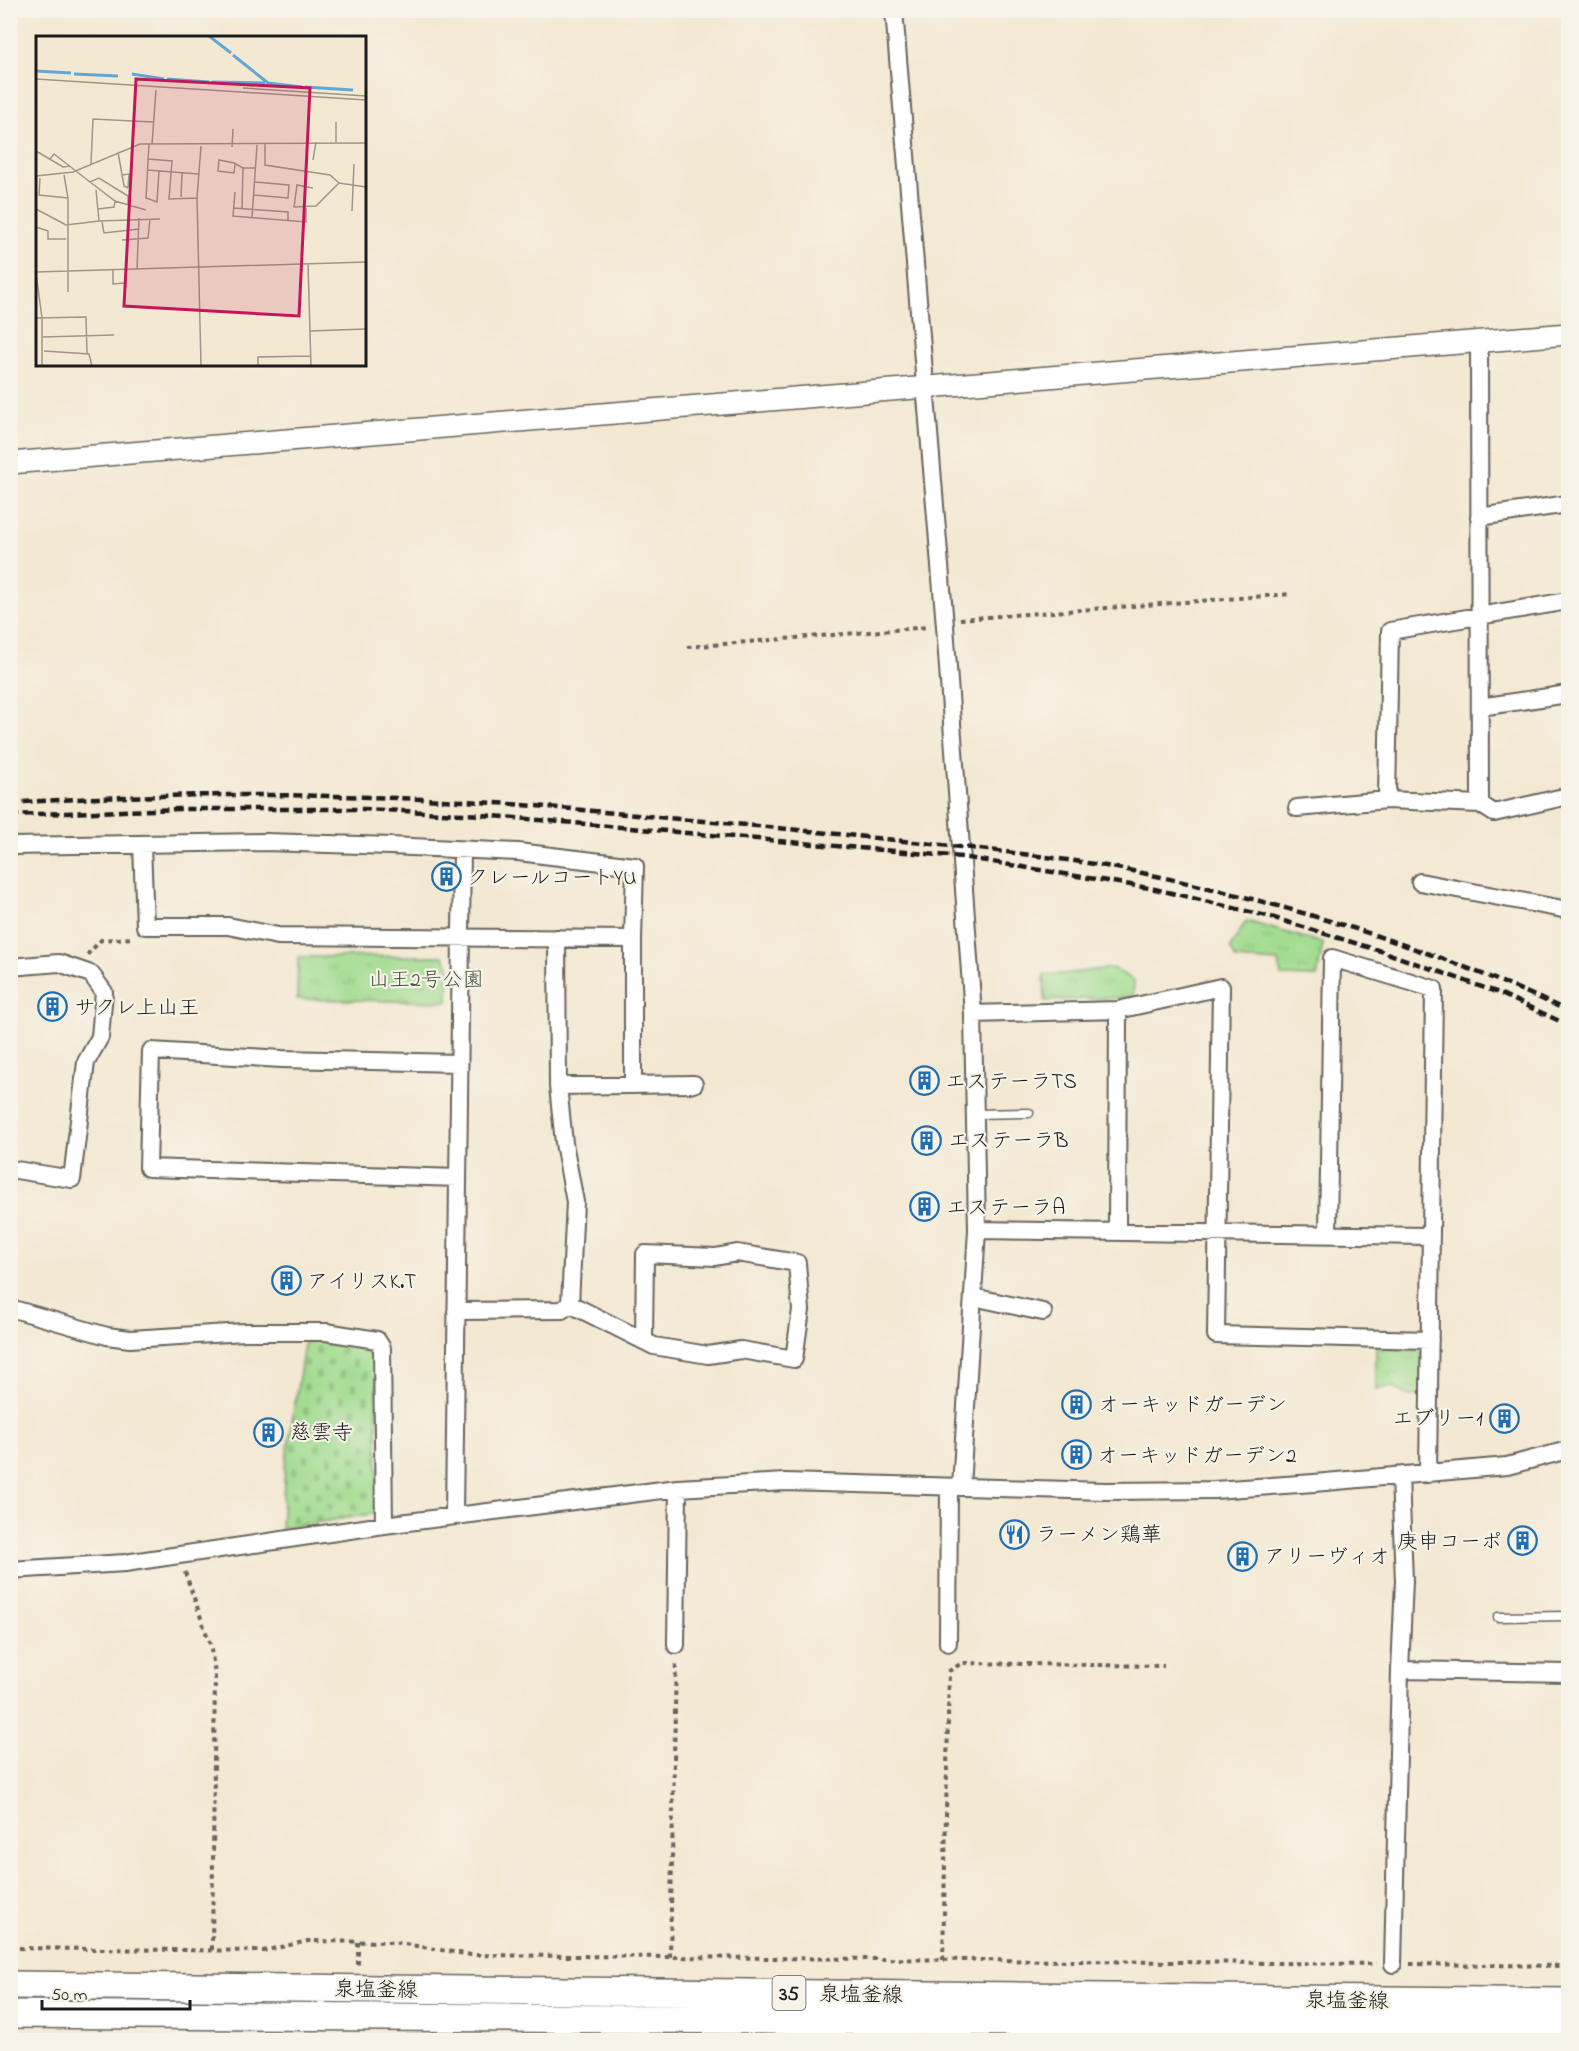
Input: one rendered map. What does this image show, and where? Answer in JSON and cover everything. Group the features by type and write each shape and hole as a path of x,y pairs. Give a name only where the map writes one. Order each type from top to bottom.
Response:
{"main road":[{"name":"泉塩釜線","path":"10,1984 1569,2002"},
{"path":"157,1986 223,1997 333,2000 361,2018"},
{"path":"358,1989 383,2003 488,2004 556,2019"},
{"name":"泉塩釜線","path":"10,2014 1569,2028"}],"street":[{"path":"894,10 926,386 973,1014 976,1230 973,1297 955,1487 948,1643"},
{"path":"10,463 1569,334"},
{"path":"1479,341 1480,804"},
{"path":"1479,518 1569,504"},
{"path":"1388,800 1390,631 1569,601"},
{"path":"1480,707 1569,694"},
{"path":"1297,808 1388,800 1480,804 1494,813 1569,796"},
{"path":"10,846 266,842 518,852 635,866 633,1085"},
{"path":"142,845 145,926 228,926 278,936 633,939"},
{"path":"454,1516 462,850"},
{"path":"1420,882 1569,910"},
{"path":"557,938 558,1086 564,1143 575,1202 570,1304"},
{"path":"1328,1234 1332,958 1434,989 1428,1474"},
{"path":"10,967 59,963 92,974 104,992 100,1037 86,1062 72,1179 10,1169"},
{"path":"973,1014 1118,1010 1221,987 1216,1335 1430,1340"},
{"path":"1117,1232 1118,1010"},
{"path":"458,1178 148,1168 151,1051 282,1059 459,1063"},
{"path":"558,1086 694,1084"},
{"path":"976,1230 1431,1236"},
{"path":"570,1304 654,1346 708,1355 741,1350 794,1359 801,1310 797,1263 737,1253 716,1257 645,1254 644,1339"},
{"path":"973,1297 1043,1312"},
{"path":"456,1311 562,1310 570,1304"},
{"path":"10,1308 107,1336 130,1339 245,1332 326,1332 377,1340 382,1348 384,1525"},
{"path":"10,1570 125,1563 384,1525 678,1488 785,1482 1105,1491 1214,1490 1507,1466 1568,1450"},
{"path":"1394,1964 1404,1581 1400,1476"},
{"path":"676,1645 678,1488"},
{"path":"1400,1670 1569,1673"}],"lane":[{"path":"975,1114 1029,1113"},
{"path":"1568,1450 1569,1487"},
{"path":"1498,1617 1569,1616"}],"path":[{"path":"687,647 1292,594"},
{"path":"75,968 101,940 142,938 145,926"},
{"path":"179,1555 210,1644 215,1673 212,1950"},
{"path":"670,1957 676,1645"},
{"path":"943,1960 949,1671 962,1663 1164,1666"},
{"path":"10,1948 263,1951 308,1941 393,1942 471,1955 1569,1966"}],"green space":[{"path":"1246,921 1323,943 1317,977 1281,976 1278,962 1236,959 1230,948"},
{"name":"山王2号公園","path":"443,956 449,965 448,1002 297,999 298,957"},
{"path":"1113,968 1134,981 1133,997 1045,1001 1044,974"},
{"path":"305,1339 371,1344 377,1354 378,1513 281,1528 285,1467"},
{"path":"1376,1348 1422,1351 1421,1395 1409,1396 1393,1387 1376,1389"}],"railway":[{"path":"10,803 186,795 363,797 480,802 774,828 1047,857 1161,877 1317,917 1470,969 1568,1011"},
{"path":"10,815 180,809 364,809 482,815 962,857 1155,889 1271,917 1387,953 1499,993 1568,1025"}],"place":[{"name":"クレールコートYU","path":"446,877"},
{"name":"サクレ上山王","path":"53,1007"},
{"name":"エステーラTS","path":"924,1081"},
{"name":"エステーラB","path":"927,1140"},
{"name":"エステーラA","path":"925,1207"},
{"name":"アイリスK.T","path":"286,1281"},
{"name":"オーキッドガーデン","path":"1077,1404"},
{"name":"エブリー1","path":"1504,1418"},
{"name":"慈雲寺","path":"269,1432"},
{"name":"オーキッドガーデン2","path":"1076,1455"},
{"name":"ラーメン鶏華","path":"1015,1534"},
{"name":"庚申コーポ","path":"1523,1541"},
{"name":"アリーヴィオ","path":"1243,1556"}]}
